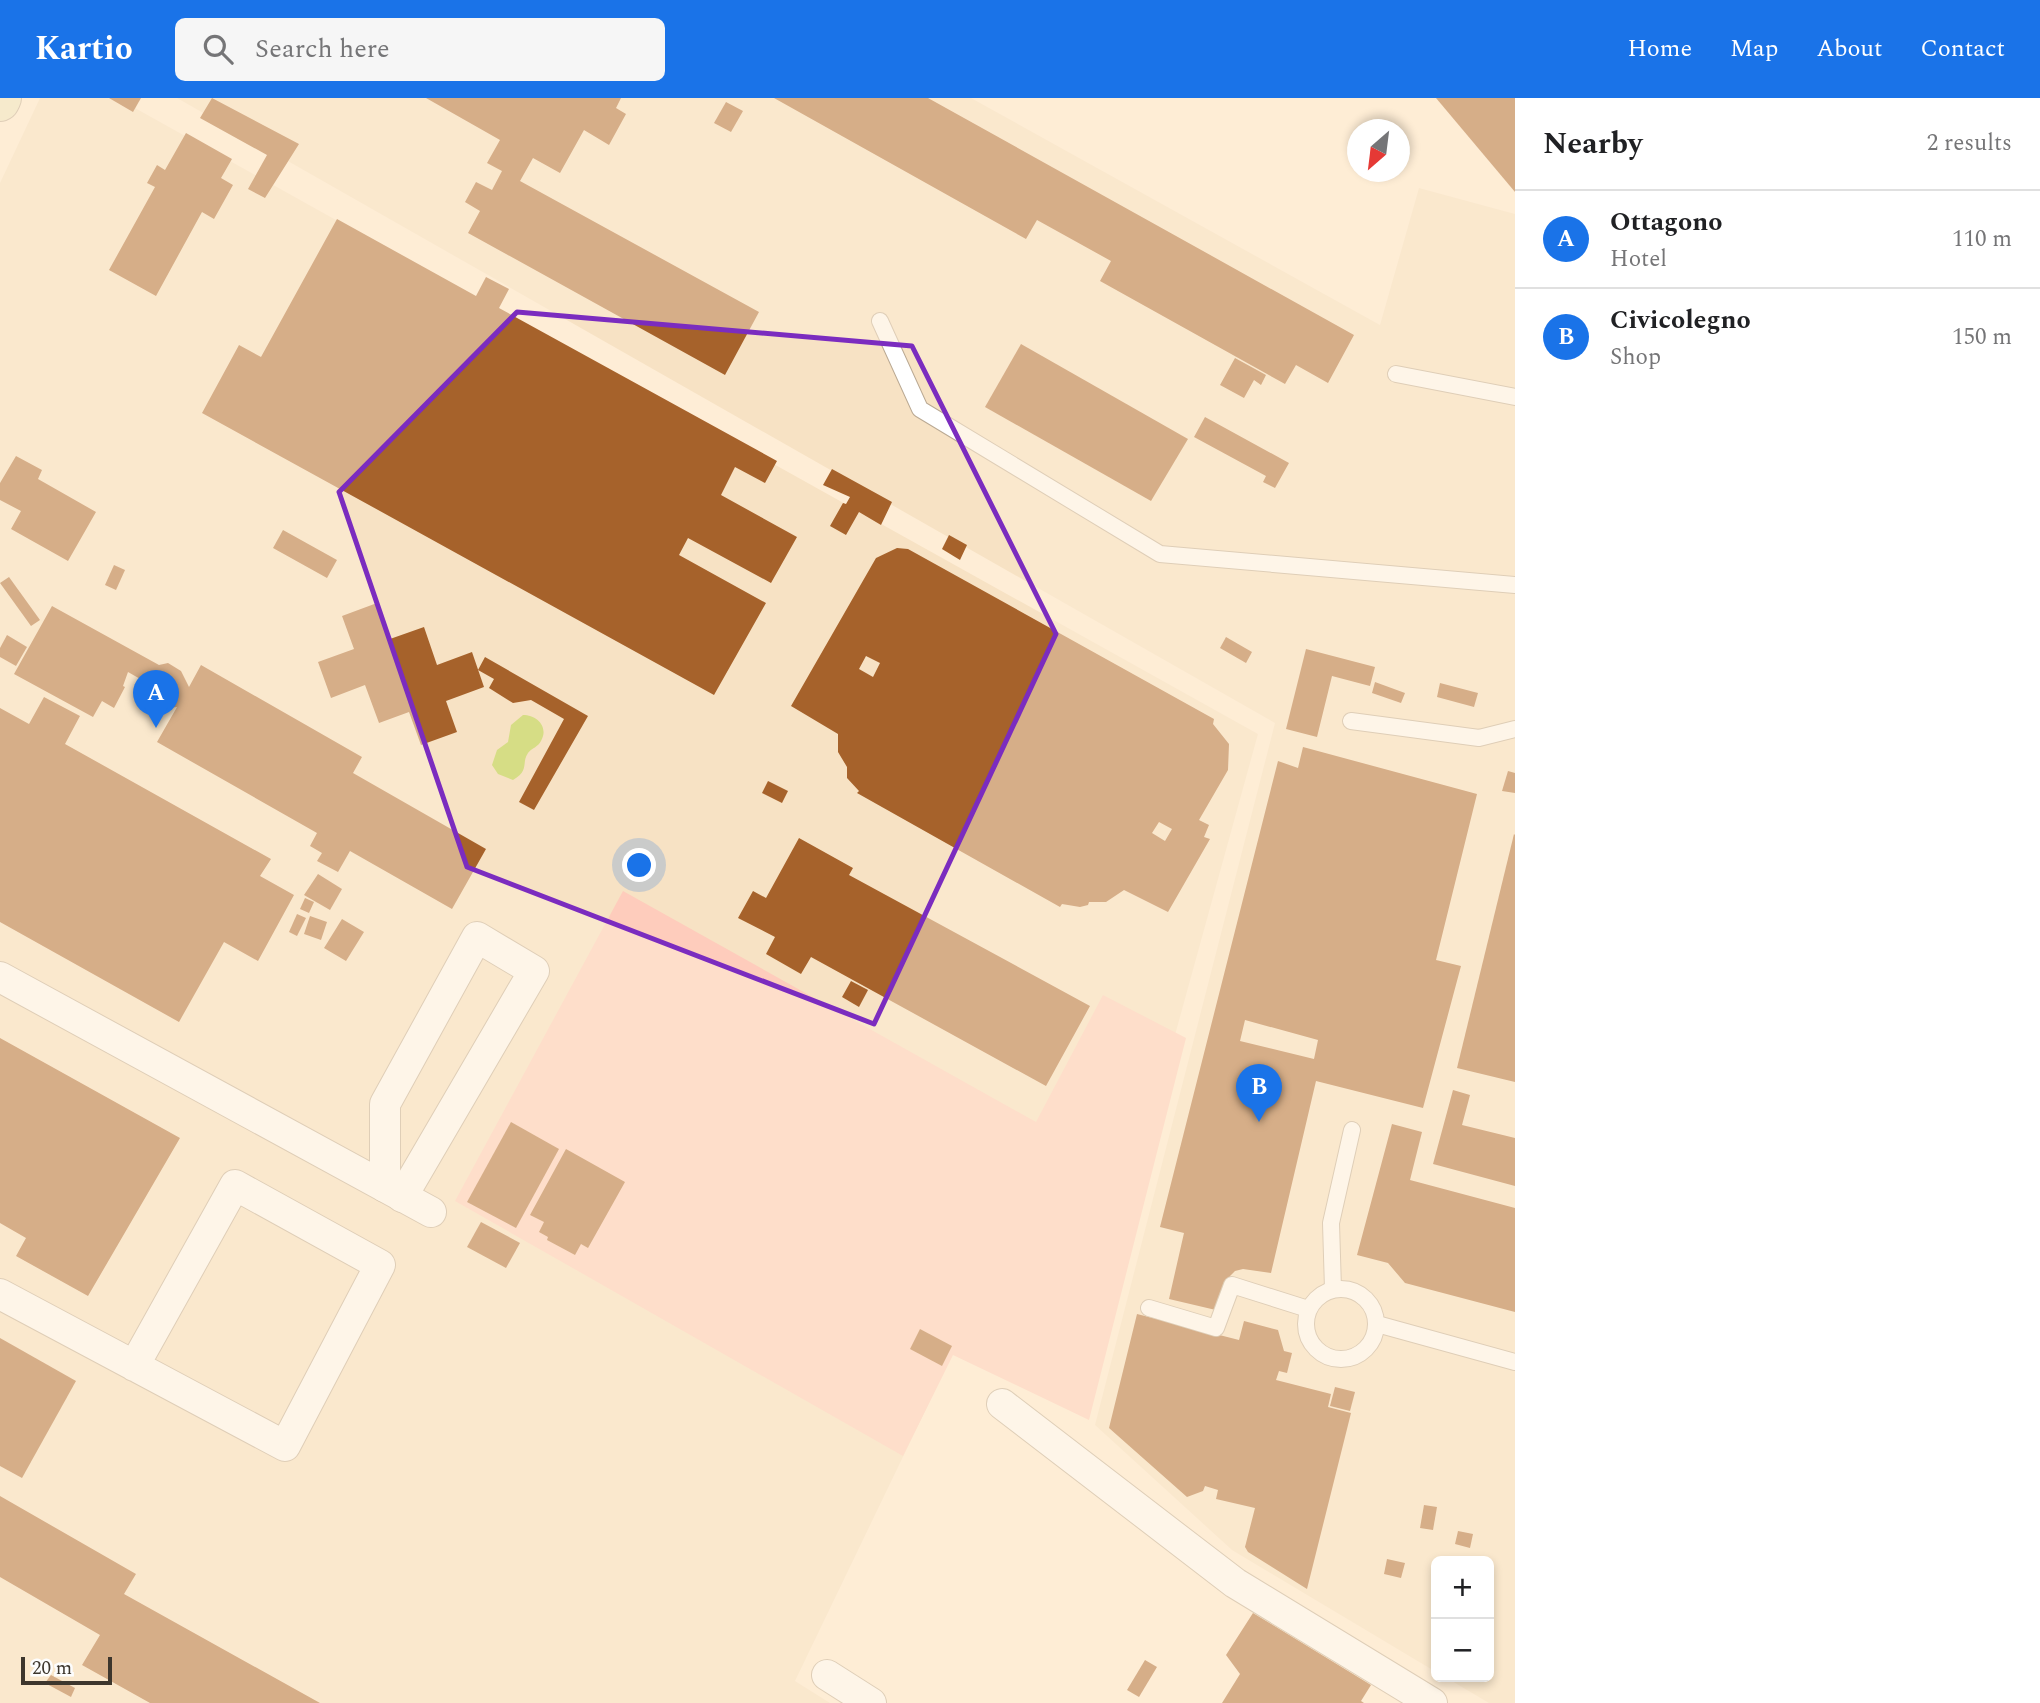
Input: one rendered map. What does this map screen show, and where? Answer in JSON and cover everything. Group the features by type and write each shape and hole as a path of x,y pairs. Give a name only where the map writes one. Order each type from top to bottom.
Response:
{"street":[{"path":"477,937 534,971 393,1192 385,1104 477,937"},
{"path":"0,977 431,1212"},
{"path":"0,1294 135,1366 285,1446 380,1265 235,1185 135,1366"},
{"path":"1002,1404 1235,1583 1432,1703"},
{"path":"827,1675 872,1703"}],"lane":[{"path":"880,321 920,409 1160,554 1515,585"},
{"path":"1396,374 1515,397"},
{"path":"1351,721 1479,738 1515,729"},
{"path":"1333,1289 1331,1223 1352,1130"},
{"path":"1149,1308 1216,1328 1231,1285 1308,1309"},
{"path":"1333,1289 1355,1291 1364,1296 1371,1304 1377,1324 1376,1335 1362,1353 1340,1360 1318,1351 1307,1332 1308,1309 1315,1300 1333,1289"},
{"path":"1377,1324 1515,1362"}],"highlighted area":[{"path":"517,312 912,346 1056,634 874,1024 467,867 339,492"}],"shaded area":[{"path":"40,98 117,98 1258,734 1175,1035 952,1355 795,1681 830,1703 0,1703 0,183"},
{"path":"177,98 971,98 1380,325 1419,188 1515,214 1515,1703 1489,1703 1453,1682 1494,1682 1494,1556 1431,1556 1431,1669 1232,1550 1095,1425 1275,723"},
{"path":"523,715 537,720 544,731 540,743 528,753 522,773 513,780 498,774 492,765 497,750 508,742 511,725"},
{"path":"623,891 1036,1122 1103,995 1186,1038 1089,1420 953,1355 903,1456 455,1201"}],"building":[{"path":"109,98 141,98 133,112"},
{"path":"212,98 299,144 265,198 248,189 267,155 200,118"},
{"path":"426,98 621,98 616,108 626,114 609,145 584,130 560,173 533,158 520,181 759,312 725,375 468,233 480,211 465,202 476,182 492,190 502,171 487,163 500,140"},
{"path":"774,98 928,98 1354,335 1328,383 1296,365 1285,384 1100,281 1111,261 1037,220 1026,239"},
{"path":"1436,98 1515,98 1515,192"},
{"path":"726,102 743,111 731,132 714,123"},
{"path":"186,133 232,159 221,178 233,185 214,219 202,212 156,296 109,270 155,187 147,183 157,165 165,170"},
{"path":"337,219 476,296 486,277 509,289 499,308 777,461 765,483 735,467 721,495 797,537 771,583 688,538 679,555 766,603 714,695 202,413 239,345 261,357"},
{"path":"1021,344 1188,439 1151,501 985,407"},
{"path":"1235,358 1266,375 1261,385 1254,380 1244,398 1220,385"},
{"path":"1205,417 1289,463 1275,488 1263,482 1266,476 1194,437"},
{"path":"16,456 42,470 38,479 96,512 68,561 11,529 21,511 0,500 0,483"},
{"path":"832,469 892,502 881,525 859,512 846,535 830,526 843,503 846,504 850,497 823,485"},
{"path":"283,530 337,560 327,578 273,548"},
{"path":"949,535 967,545 960,560 942,549"},
{"path":"897,548 908,549 1214,719 1213,724 1229,744 1228,770 1199,820 1209,825 1204,837 1210,839 1168,912 1124,890 1106,902 1089,902 1088,905 1080,907 1062,904 1060,907 857,793 859,791 847,778 847,767 838,752 838,734 791,706 876,558","holes":["866,656 880,663 873,677 859,669","1159,822 1172,829 1165,841 1152,833"]},
{"path":"114,565 125,570 116,590 105,585"},
{"path":"9,577 40,620 31,626 0,583"},
{"path":"377,603 390,639 424,627 437,665 472,652 484,687 446,701 457,732 421,745 409,712 379,723 365,685 331,698 318,662 354,649 342,616"},
{"path":"52,606 159,665 168,663 181,671 189,687 201,665 362,757 353,773 486,849 452,909 350,851 338,872 317,861 322,853 310,846 317,833 157,742 177,707 159,709 145,701 142,680 128,672 123,686 125,687 114,708 102,701 93,717 14,674"},
{"path":"7,635 27,647 16,666 0,657 0,648"},
{"path":"1226,637 1252,652 1246,663 1220,648"},
{"path":"1306,649 1375,667 1370,686 1332,676 1317,737 1286,729"},
{"path":"485,657 588,716 534,810 519,802 564,719 531,700 513,703 489,688 494,679 478,670"},
{"path":"1375,682 1405,693 1401,703 1372,693"},
{"path":"1440,683 1478,693 1474,707 1437,697"},
{"path":"44,697 80,716 65,744 271,859 260,876 294,895 258,961 224,942 179,1022 0,922 0,708 29,724"},
{"path":"1303,747 1477,794 1436,960 1461,966 1423,1108 1316,1081 1271,1273 1243,1269 1235,1271 1230,1276 1220,1311 1169,1299 1184,1233 1160,1227 1278,761 1298,768","holes":["1245,1020 1318,1040 1314,1059 1240,1041"]},
{"path":"1508,771 1515,773 1515,793 1502,791"},
{"path":"768,781 788,791 782,803 762,793"},
{"path":"1515,835 1515,1082 1457,1068"},
{"path":"799,838 853,868 849,875 1090,1006 1046,1086 811,957 801,974 766,954 775,937 738,918 753,891 766,898"},
{"path":"318,874 342,889 330,910 304,895"},
{"path":"305,898 314,902 309,913 300,909"},
{"path":"297,914 306,918 297,936 289,932"},
{"path":"310,916 327,922 321,940 304,934"},
{"path":"342,919 364,932 346,961 324,948"},
{"path":"851,981 868,990 859,1007 842,997"},
{"path":"0,1038 180,1138 88,1296 16,1256 26,1238 0,1223"},
{"path":"1453,1090 1470,1095 1462,1125 1515,1138 1515,1186 1433,1164"},
{"path":"511,1122 559,1149 516,1228 467,1202"},
{"path":"1392,1124 1422,1132 1410,1180 1515,1208 1515,1312 1405,1283 1388,1263 1357,1255"},
{"path":"566,1149 625,1182 588,1248 581,1244 575,1255 547,1240 548,1237 539,1232 544,1222 530,1215"},
{"path":"481,1222 520,1243 506,1268 467,1247"},
{"path":"1137,1314 1239,1340 1244,1321 1278,1330 1284,1351 1292,1353 1287,1373 1279,1371 1276,1380 1331,1394 1328,1407 1351,1413 1307,1589 1248,1552 1245,1547 1255,1508 1216,1499 1218,1490 1205,1486 1203,1491 1187,1497 1109,1428"},
{"path":"920,1329 952,1346 942,1366 910,1349"},
{"path":"0,1338 76,1381 22,1478 0,1466"},
{"path":"1335,1387 1355,1392 1350,1411 1330,1406"},
{"path":"0,1496 136,1574 124,1594 320,1703 150,1703 82,1665 100,1635 0,1577"},
{"path":"1424,1505 1437,1507 1433,1530 1420,1528"},
{"path":"1458,1531 1473,1534 1470,1548 1455,1544"},
{"path":"1387,1559 1405,1563 1401,1578 1384,1574"},
{"path":"1253,1613 1371,1685 1361,1701 1364,1703 1222,1703 1240,1674 1226,1655"},
{"path":"1145,1660 1157,1667 1139,1697 1127,1690"},
{"path":"51,1675 75,1688 71,1697 45,1683"}],"place":[{"name":"Ottagono","path":"156,728"},
{"name":"Civicolegno","path":"1259,1122"}]}
